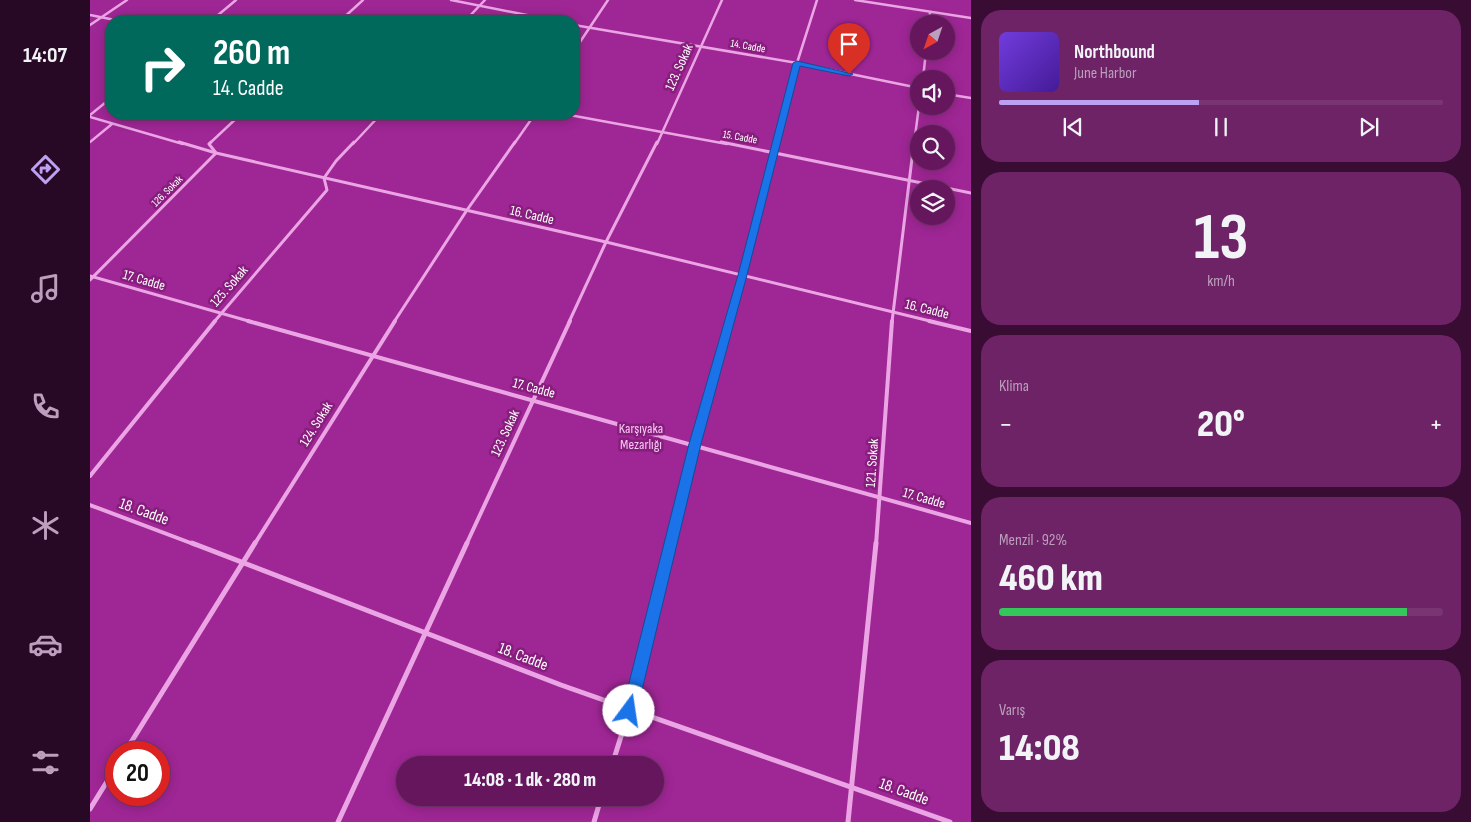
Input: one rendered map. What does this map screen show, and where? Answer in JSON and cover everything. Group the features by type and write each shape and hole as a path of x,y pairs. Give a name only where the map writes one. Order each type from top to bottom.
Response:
{"lane":[{"path":"105,15 127,0"},
{"path":"218,15 236,0"},
{"path":"347,15 363,0"},
{"path":"451,0 526,15"},
{"path":"471,15 485,0"},
{"path":"580,41 608,0"},
{"name":"123. Sokak","path":"338,822 606,242 662,133 722,0"},
{"path":"615,756 629,711 695,444 742,275 797,63 817,0"},
{"path":"855,0 971,18"},
{"path":"891,6 892,0"},
{"path":"90,15 105,19"},
{"path":"90,25 105,15"},
{"name":"14. Cadde","path":"580,26 797,63 910,86"},
{"path":"955,95 971,98"},
{"path":"90,116 105,103"},
{"name":"121. Sokak","path":"848,822 881,497 893,311 918,115"},
{"name":"16. Cadde","path":"90,116 216,153 606,242 971,331"},
{"name":"15. Cadde","path":"580,117 774,152 971,193"},
{"path":"216,153 209,144 235,120"},
{"name":"125. Sokak","path":"90,476 220,314 326,190 324,178 336,161 375,120"},
{"name":"124. Sokak","path":"132,741 371,357 468,210 531,120"},
{"path":"90,142 112,124"},
{"name":"126. Sokak","path":"91,278 216,153"},
{"name":"17. Cadde","path":"91,278 371,357 695,444 971,523"},
{"name":"18. Cadde","path":"90,505 244,562 629,711 852,786 950,822"},
{"path":"90,809 105,785"},
{"path":"594,822 599,806"}],"green space":[{"name":"Karşıyaka Mezarlığı","path":"90,0 971,0 971,822 90,822"}],"route":[{"path":"629,711 695,444 742,275 797,63 849,74"}]}
